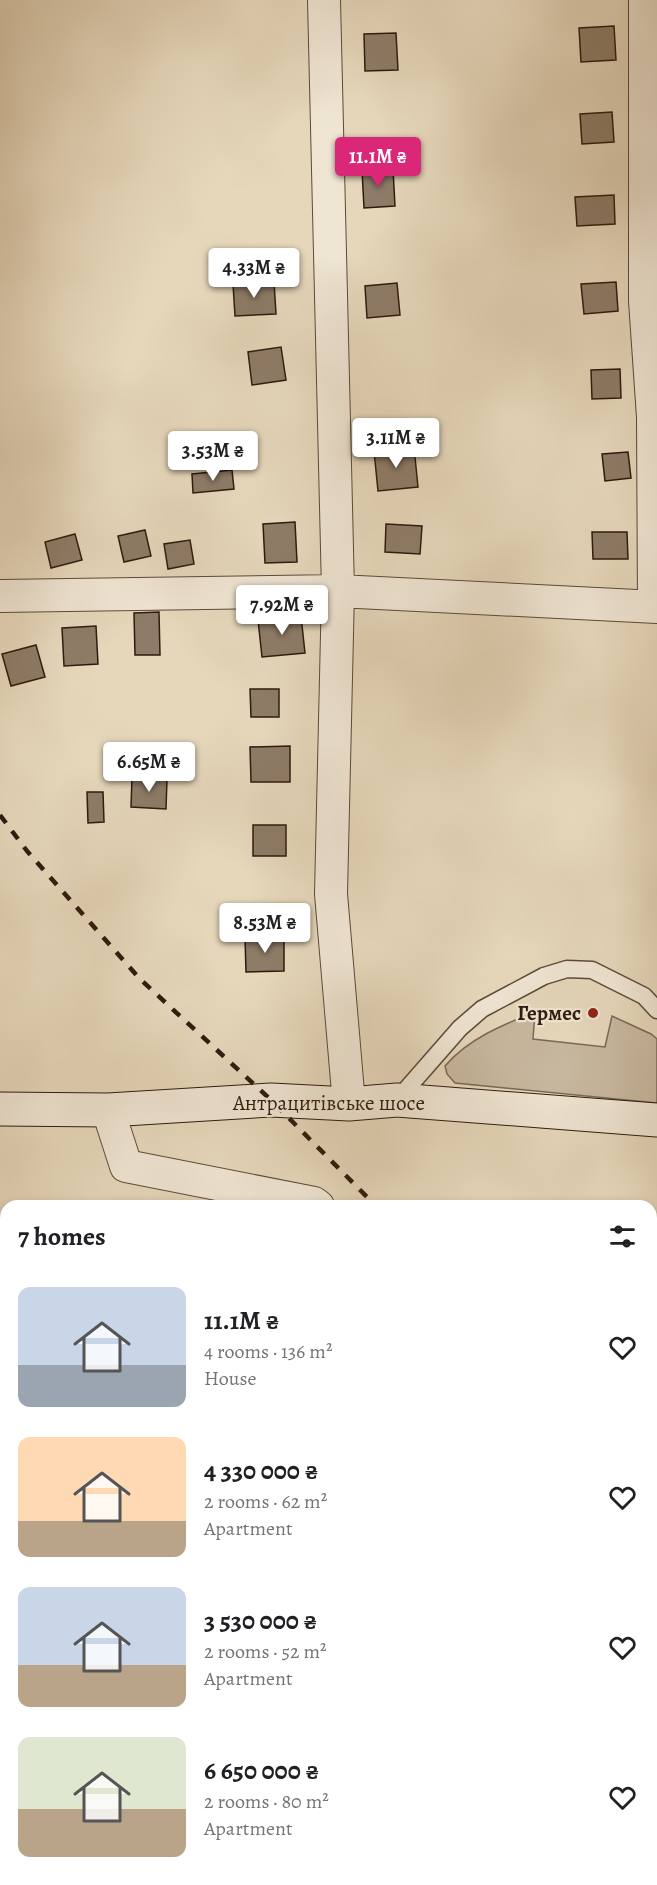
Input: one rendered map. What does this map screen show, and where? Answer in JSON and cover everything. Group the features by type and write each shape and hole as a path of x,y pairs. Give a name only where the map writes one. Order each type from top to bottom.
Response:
{"main road":[{"name":"Антрацитівське шосе","path":"0,1109 108,1110 271,1100 350,1104 397,1100 657,1120"}],"street":[{"path":"324,0 338,591 331,894 350,1104"},
{"path":"0,596 338,591 656,607 653,417 645,301 645,0"},
{"path":"108,1110 126,1166 299,1200"}],"lane":[{"path":"397,1100 459,1028 482,1009 544,976 567,969 592,970 644,996 657,1010"}],"shaded area":[{"path":"535,1012 533,1039 605,1047 612,1016 651,1034 657,1039 657,1103 455,1083 447,1074 445,1066 475,1040"}],"building":[{"path":"614,26 616,60 581,62 579,28"},
{"path":"396,33 398,70 365,71 364,34"},
{"path":"612,112 614,142 582,144 580,114"},
{"path":"393,169 395,206 364,208 362,170"},
{"path":"614,195 615,224 577,226 575,197"},
{"path":"274,282 276,314 235,316 233,284"},
{"path":"616,282 618,311 584,314 581,284"},
{"path":"397,283 400,315 367,318 365,286"},
{"path":"281,347 286,380 252,385 248,352"},
{"path":"620,369 621,398 592,399 591,370"},
{"path":"414,447 418,487 378,491 374,451"},
{"path":"628,452 631,478 605,481 602,454"},
{"path":"232,470 234,489 193,493 192,474"},
{"path":"295,522 297,562 265,563 263,524"},
{"path":"386,524 422,526 420,554 385,552"},
{"path":"145,530 151,556 124,562 118,536"},
{"path":"592,532 627,532 628,559 593,559"},
{"path":"75,534 82,560 51,568 45,542"},
{"path":"190,540 194,564 168,569 164,544"},
{"path":"159,612 160,655 135,655 134,613"},
{"path":"301,616 305,653 262,657 258,620"},
{"path":"96,626 98,664 64,666 62,628"},
{"path":"36,645 45,677 11,686 2,654"},
{"path":"250,689 279,689 279,717 251,717"},
{"path":"290,746 290,782 251,782 250,747"},
{"path":"132,777 167,779 166,809 131,807"},
{"path":"87,792 103,792 104,822 88,823"},
{"path":"253,825 286,825 286,856 253,856"},
{"path":"245,937 284,937 284,971 246,972"}],"railway":[{"path":"0,815 27,851 140,979 271,1100 370,1200"}],"place":[{"name":"Гермес","path":"593,1013"}]}
